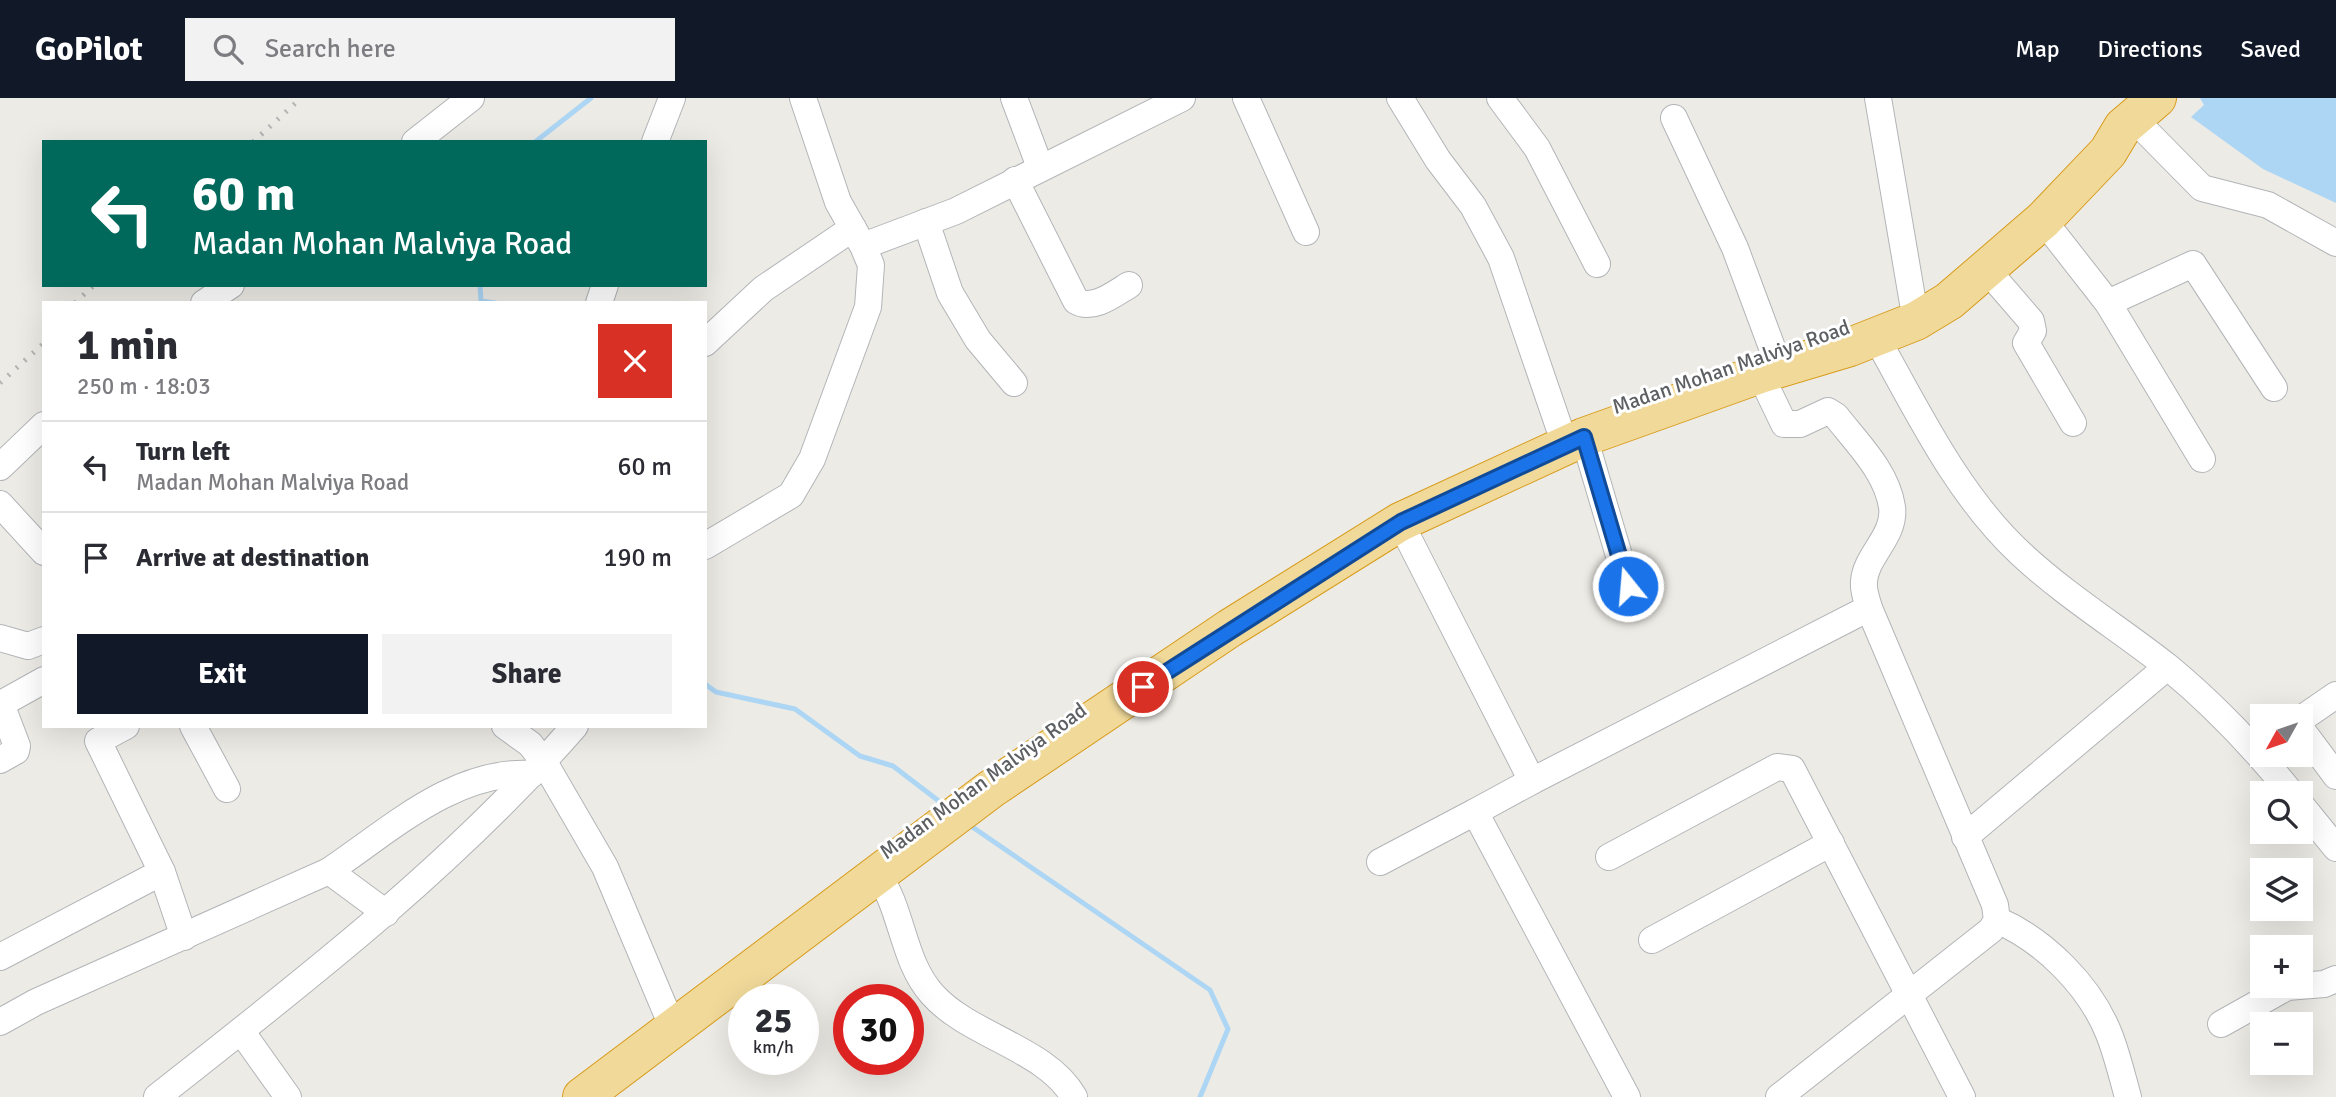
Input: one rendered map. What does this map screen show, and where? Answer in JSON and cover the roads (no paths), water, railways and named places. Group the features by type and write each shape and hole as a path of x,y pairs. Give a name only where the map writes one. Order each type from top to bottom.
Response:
{"highway":[{"name":"Madan Mohan Malviya Road","path":"1771,365 1876,337 1915,313 2029,215 2097,143 2137,114"},
{"name":"Madan Mohan Malviya Road","path":"554,1097 1204,627 1404,498 1572,432 1949,301 2043,220 2108,152 2137,114"},
{"name":"Madan Mohan Malviya Road","path":"984,786 1401,522 1572,432"},
{"name":"Madan Mohan Malviya Road","path":"582,1097 674,1031 877,873 933,822"}],"street":[{"path":"418,140 471,98"},
{"path":"656,140 672,98"},
{"path":"707,545 791,495 812,459 868,307 871,265 838,202 803,98"},
{"path":"1014,98 1040,167"},
{"path":"707,341 763,289 858,237 926,222 956,211 1182,98"},
{"path":"1246,98 1306,232"},
{"path":"1400,98 1438,160 1473,206 1501,258 1572,432 1628,586"},
{"path":"1500,98 1537,148 1597,264"},
{"path":"1878,98 1915,313"},
{"path":"2137,114 2202,188 2268,205 2336,243"},
{"path":"1674,118 1735,248 1771,365 1784,424 1800,424 1828,411 1836,416 1878,471 1888,491 1892,510 1888,530 1865,573 1863,585 1870,608 1995,905 1997,920 1992,930 1779,1097"},
{"path":"1015,180 1076,301 1084,305 1093,304 1129,285"},
{"path":"2043,220 2108,303 2202,459"},
{"path":"926,222 950,293 978,340 1014,383"},
{"path":"2108,303 2193,264 2274,388"},
{"path":"1987,270 2031,321 2033,331 2026,343 2073,423"},
{"path":"207,301 228,287"},
{"path":"1876,337 1940,451 1964,486 2019,552 2204,697 2250,740"},
{"path":"0,467 42,427"},
{"path":"0,504 42,550"},
{"path":"1401,522 1532,781"},
{"path":"1380,862 1708,688 1870,608"},
{"path":"0,638 28,646 42,641"},
{"path":"1965,836 2167,667"},
{"path":"0,760 16,751 18,746 1,704 42,681"},
{"path":"2314,710 2336,695"},
{"path":"118,728 94,734 162,872 184,937"},
{"path":"195,728 227,789"},
{"path":"508,728 530,744 538,768 605,867 667,1014"},
{"path":"157,1097 386,913 538,768 573,728"},
{"path":"2314,746 2336,776"},
{"path":"1609,857 1777,767 1786,766 1797,775 1962,1097"},
{"path":"0,1023 36,1002 329,871 431,802 466,784 489,776 538,768"},
{"path":"1475,812 1624,1096"},
{"path":"2313,820 2336,848"},
{"path":"1652,940 1831,843"},
{"path":"329,871 386,913"},
{"path":"0,957 162,872"},
{"path":"877,873 894,901 912,960 934,996 1058,1075 1073,1097"},
{"path":"1997,920 2014,927 2041,947 2070,975 2091,1002 2109,1033 2128,1097"},
{"path":"2221,1024 2287,987 2324,984 2336,979"},
{"path":"241,1031 288,1097"}],"water":[{"path":"2200,98 2336,98 2336,203 2263,169 2191,117 2204,105"}],"waterway":[{"path":"538,140 591,98"},
{"path":"480,287 481,301"},
{"path":"707,685 716,692 795,709 860,756 893,766 944,805"},
{"path":"968,824 1210,990 1228,1029 1200,1097"}],"railway":[{"path":"255,140 301,98"},
{"path":"77,301 92,287"},
{"path":"0,383 42,345"}]}
